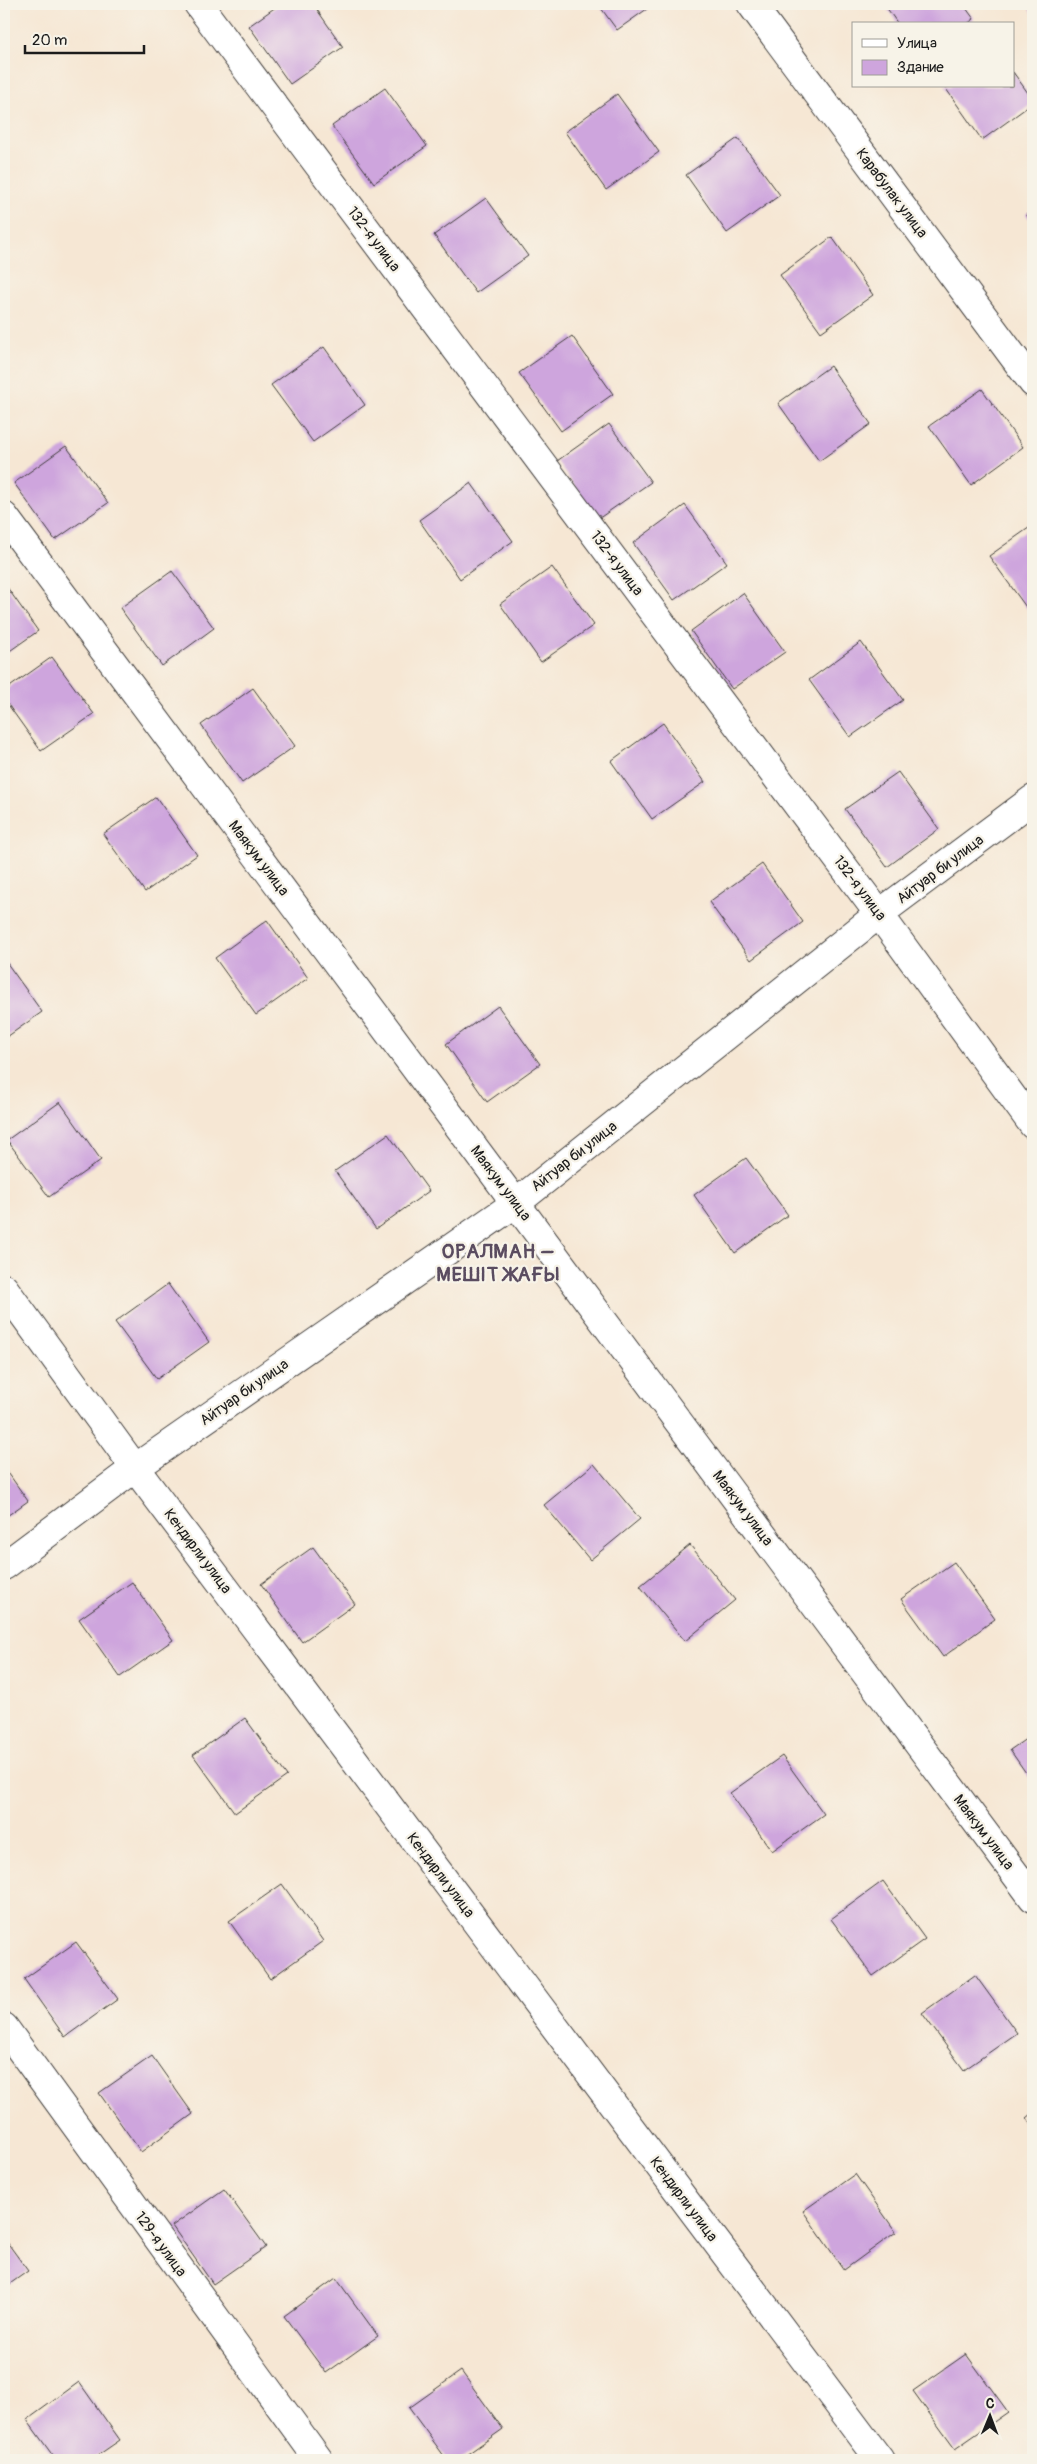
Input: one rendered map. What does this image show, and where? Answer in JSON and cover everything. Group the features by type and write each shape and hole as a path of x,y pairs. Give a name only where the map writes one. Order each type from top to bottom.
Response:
{"street":[{"name":"132-я улица","path":"198,4 880,914 1033,1126"},
{"name":"Карабулак улица","path":"751,4 1033,383"},
{"name":"Маякум улица","path":"4,516 1033,1898"},
{"name":"Айтуар би улица","path":"4,1566 135,1468 516,1202 880,914 1033,799"},
{"name":"Кендирли улица","path":"4,1288 135,1468 880,2460"},
{"name":"129-я улица","path":"4,2027 319,2460"}],"building":[{"path":"280,4 313,4 343,47 290,84 249,26"},
{"path":"598,4 654,4 617,30"},
{"path":"884,4 963,4 974,19 970,22 897,22"},
{"path":"1026,4 1033,4 1033,14"},
{"path":"1014,73 1033,100 1033,103 982,140 945,88 1014,88"},
{"path":"385,88 427,146 374,183 332,126"},
{"path":"617,94 659,152 606,190 565,132"},
{"path":"738,138 780,195 727,233 686,175"},
{"path":"486,198 528,256 476,293 434,235"},
{"path":"1033,209 1033,224 1026,214"},
{"path":"832,237 873,295 821,332 780,275"},
{"path":"572,336 613,394 561,431 519,373"},
{"path":"324,347 365,405 313,442 271,385"},
{"path":"830,366 871,424 819,461 778,403"},
{"path":"982,389 1023,447 971,485 929,426"},
{"path":"609,424 651,482 598,519 557,461"},
{"path":"66,446 108,503 55,540 14,483"},
{"path":"471,483 513,541 460,579 419,520"},
{"path":"685,505 727,563 674,600 633,543"},
{"path":"1033,525 1033,612 1031,614 989,556"},
{"path":"552,567 594,625 541,662 500,604"},
{"path":"172,571 214,628 162,666 120,608"},
{"path":"4,583 38,631 4,655"},
{"path":"743,593 785,652 732,689 691,631"},
{"path":"861,642 903,700 850,737 809,680"},
{"path":"52,657 94,714 41,751 4,699 4,691"},
{"path":"253,688 295,746 242,783 201,725"},
{"path":"663,723 705,782 652,819 611,761"},
{"path":"898,772 939,829 887,867 845,809"},
{"path":"156,797 197,855 145,892 103,834"},
{"path":"762,864 803,922 751,960 709,902"},
{"path":"267,920 308,978 256,1015 215,958"},
{"path":"4,959 42,1012 4,1039"},
{"path":"498,1006 540,1064 487,1102 446,1044"},
{"path":"60,1102 101,1160 49,1197 7,1140"},
{"path":"388,1134 429,1191 376,1229 335,1171"},
{"path":"746,1158 788,1215 735,1253 694,1195"},
{"path":"168,1284 209,1342 157,1379 115,1322"},
{"path":"594,1464 640,1519 590,1560 544,1505"},
{"path":"4,1467 28,1501 4,1518"},
{"path":"690,1545 735,1600 685,1641 640,1586"},
{"path":"313,1547 355,1604 302,1642 261,1584"},
{"path":"954,1562 995,1619 943,1657 901,1599"},
{"path":"132,1582 173,1640 120,1677 79,1619"},
{"path":"245,1718 287,1776 235,1813 193,1755"},
{"path":"1033,1734 1033,1783 1010,1750"},
{"path":"782,1756 824,1814 772,1851 730,1793"},
{"path":"883,1881 925,1939 873,1976 831,1919"},
{"path":"282,1884 323,1941 270,1979 229,1921"},
{"path":"76,1942 118,1999 65,2037 24,1979"},
{"path":"975,1975 1017,2033 964,2070 922,2013"},
{"path":"152,2056 193,2114 141,2152 99,2093"},
{"path":"1033,2113 1033,2127 1027,2118"},
{"path":"855,2174 896,2232 844,2270 803,2211"},
{"path":"224,2189 266,2247 213,2284 172,2226"},
{"path":"4,2238 28,2271 4,2288"},
{"path":"336,2278 378,2336 326,2373 284,2316"},
{"path":"966,2354 1008,2412 955,2449 913,2391"},
{"path":"461,2371 503,2429 459,2460 447,2460 409,2408"},
{"path":"79,2382 120,2440 91,2460 56,2460 27,2420"}],"district":[{"name":"ОРАЛМАН – МЕШІТ ЖАҒЫ","path":"498,1262"}]}
